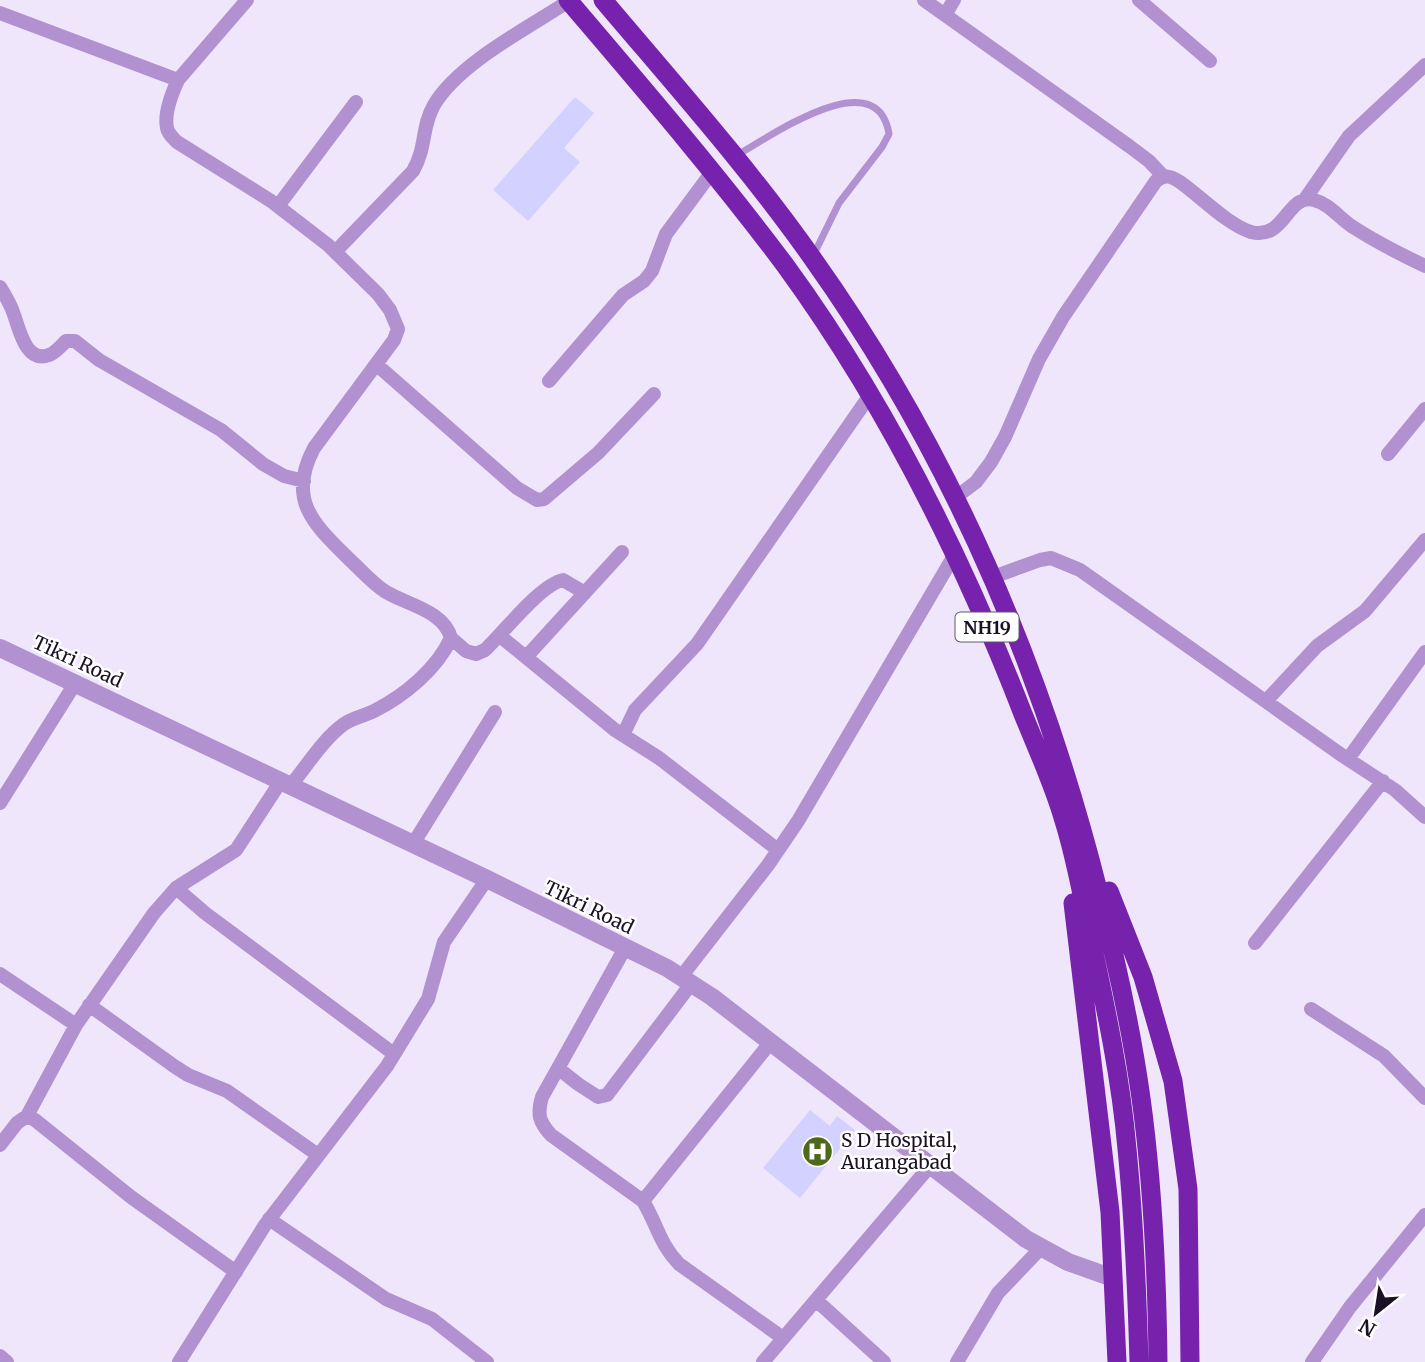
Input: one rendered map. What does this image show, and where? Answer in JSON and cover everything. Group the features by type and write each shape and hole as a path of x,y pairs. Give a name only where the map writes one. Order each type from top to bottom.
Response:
{"highway":[{"name":"NH19","path":"569,0 712,172 785,266 870,396 955,554 1071,816 1109,1023 1127,1146 1135,1247 1139,1362"},
{"name":"NH19","path":"603,0 734,157 813,258 896,387 956,497 993,576 1033,677 1071,816 1121,981 1141,1098 1153,1214 1158,1362"},
{"path":"1071,816 1082,993 1110,1212 1117,1362"},
{"path":"1071,816 1143,978 1173,1081 1188,1189 1190,1362"}],"street":[{"path":"247,0 178,80 172,93 166,125 168,132 177,142 278,206 335,252 377,293 398,329 377,365 306,462 306,510 323,533 383,591 428,612 448,628 451,638 466,651 476,654 485,650 554,582 563,580 585,593"},
{"path":"335,252 413,171 422,156 425,124 444,92 478,61 569,0"},
{"path":"924,0 1129,146 1163,176"},
{"path":"944,15 954,0"},
{"path":"1139,0 1210,61"},
{"path":"0,13 178,80"},
{"path":"1305,199 1349,136 1425,65"},
{"path":"278,206 356,102"},
{"path":"549,381 623,295 644,281 652,271 666,234 712,172"},
{"path":"956,497 976,482 991,462 1005,437 1039,359 1063,317 1156,181 1163,176 1171,176 1250,232 1272,230 1299,201 1305,199 1323,204 1378,243 1425,266"},
{"path":"0,287 24,344 31,352 46,357 66,341 75,341 99,360 221,430 262,464 284,476 304,481"},
{"path":"377,365 517,488 537,500 544,499 581,468 654,394"},
{"path":"623,735 635,710 697,644 870,396"},
{"path":"1388,454 1425,409"},
{"path":"1266,701 1317,646 1365,611 1425,540"},
{"path":"527,656 622,552"},
{"path":"559,1069 598,1097 607,1096 798,821 955,554"},
{"path":"993,576 1040,559 1051,558 1065,563 1108,588 1382,781 1425,817"},
{"path":"500,636 623,735 659,758 778,850"},
{"path":"0,1145 17,1123 27,1116 89,1005 139,933 176,888 236,850 286,783 336,731 346,722 386,705 412,684 432,665 451,638"},
{"name":"Tikri Road","path":"0,648 487,879 686,980 1041,1248 1068,1262 1113,1278"},
{"path":"1348,759 1425,652"},
{"path":"0,803 76,682"},
{"path":"413,844 495,712"},
{"path":"1255,943 1382,781"},
{"path":"179,1362 269,1219 394,1054 428,999 444,942 487,879"},
{"path":"176,888 205,913 394,1054"},
{"path":"625,948 542,1097 538,1112 542,1125 551,1135 643,1201 652,1215 666,1250 678,1264 783,1338"},
{"path":"0,974 76,1025"},
{"path":"89,1005 174,1066 188,1075 227,1091 318,1155"},
{"path":"1311,1009 1384,1056 1425,1098"},
{"path":"643,1201 770,1043"},
{"path":"27,1116 178,1232 236,1272"},
{"path":"763,1362 930,1166"},
{"path":"1312,1362 1350,1307 1425,1215"},
{"path":"269,1219 386,1299 432,1319 483,1361"},
{"path":"957,1362 998,1293 1041,1248"},
{"path":"816,1300 884,1362"},
{"path":"0,1356 8,1362"}],"lane":[{"path":"734,157 808,116 843,102 869,104 881,114 889,134 839,203 813,258"}],"building":[{"path":"575,97 594,113 564,148 580,162 528,221 493,190"},
{"path":"810,1110 830,1126 837,1116 855,1130 800,1198 763,1168"}],"place":[{"name":"S D Hospital, Aurangabad","path":"818,1151"}]}
